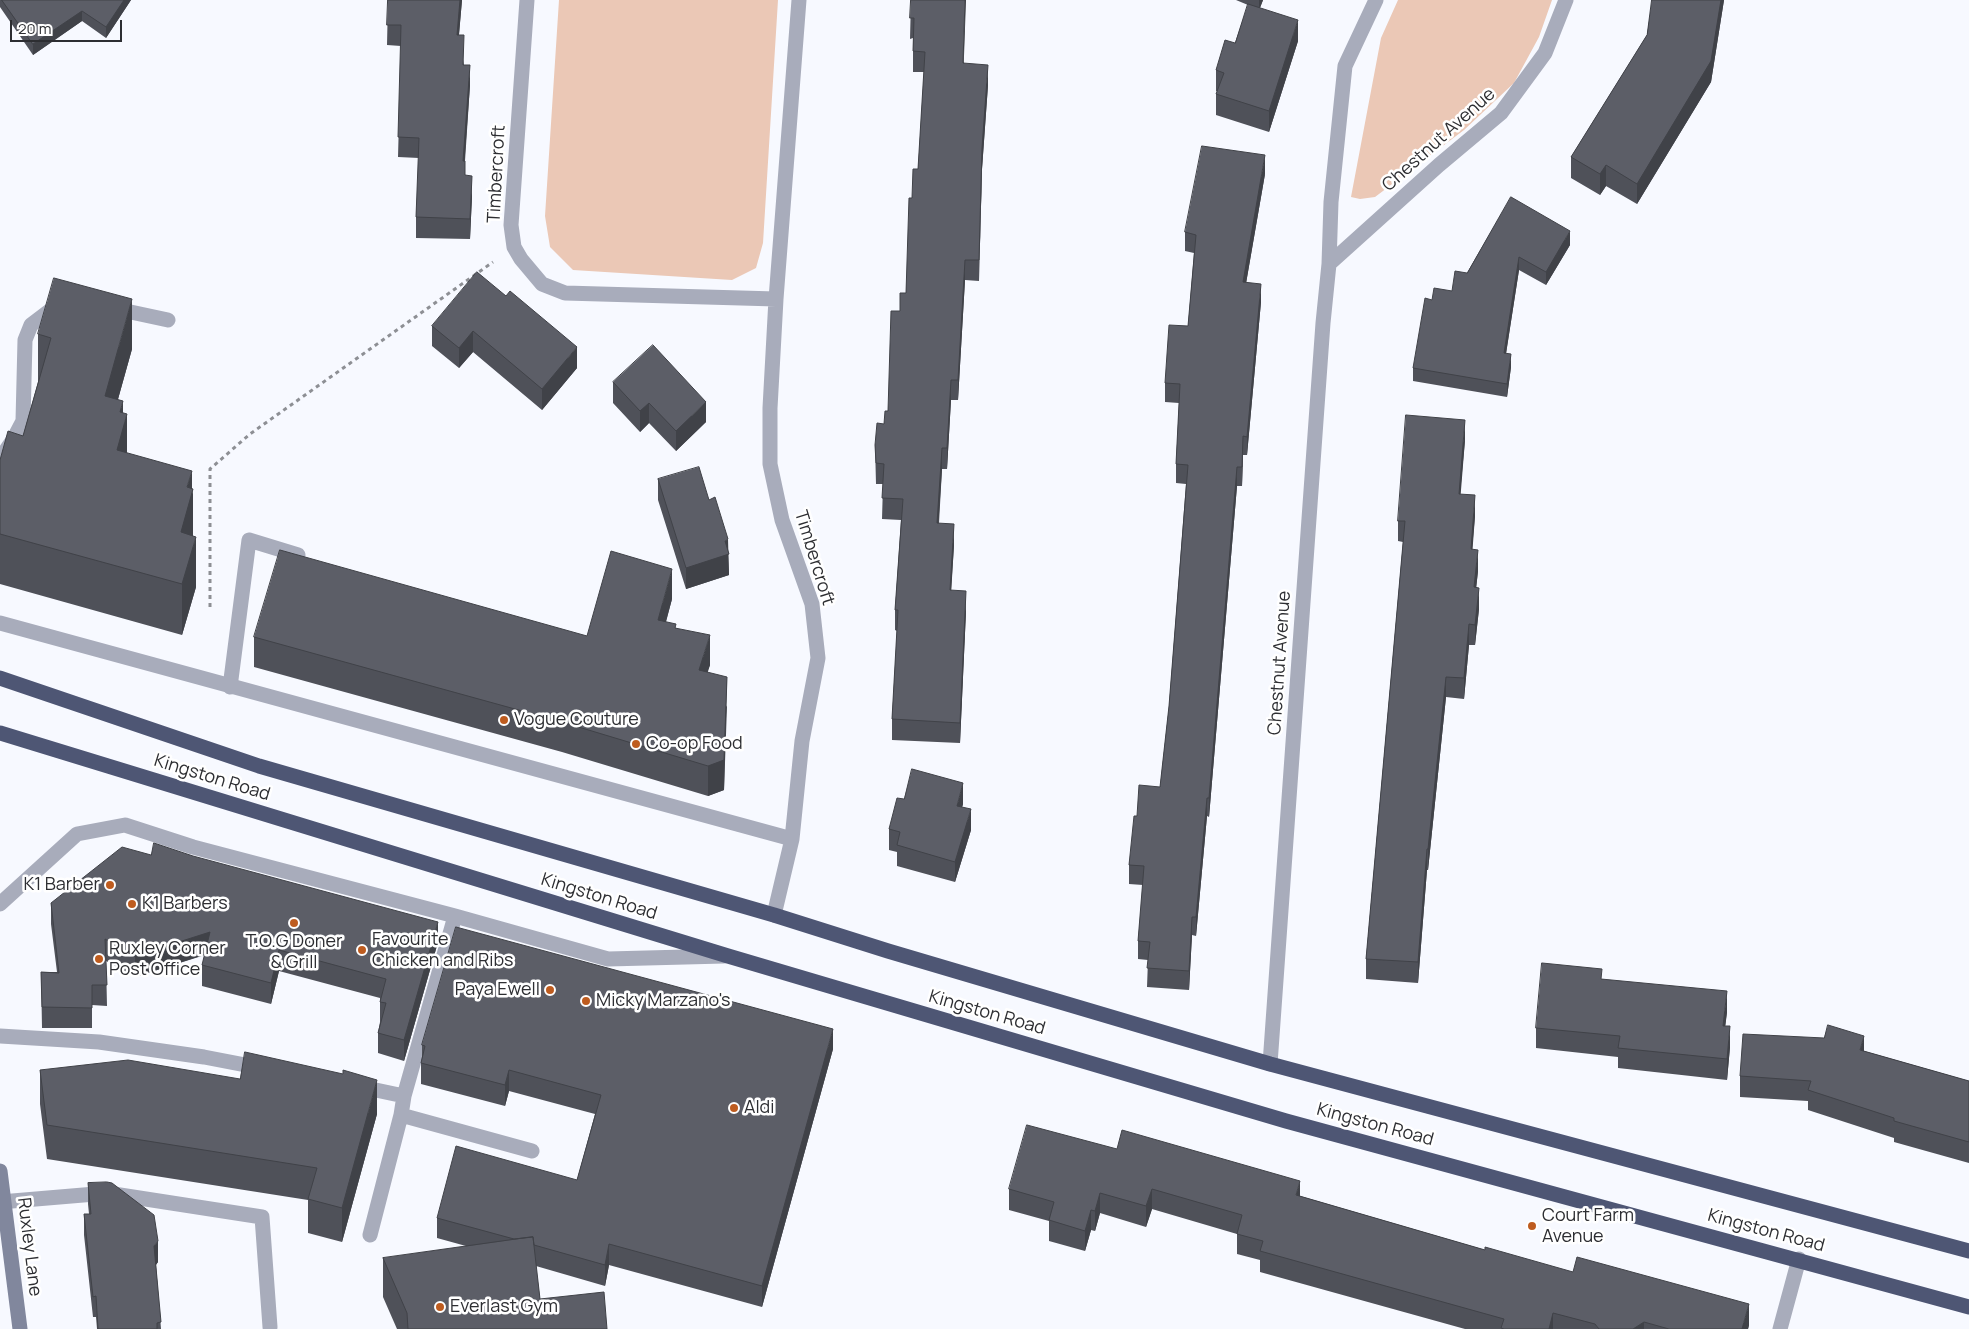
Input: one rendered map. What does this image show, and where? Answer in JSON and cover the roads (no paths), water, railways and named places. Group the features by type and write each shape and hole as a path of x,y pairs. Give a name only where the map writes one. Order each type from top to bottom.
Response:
{"highway":[{"name":"Kingston Road","path":"0,678 259,766 774,915 897,954 1270,1064 1969,1251"},
{"name":"Kingston Road","path":"0,733 728,956 1286,1121 1799,1259 1969,1307"}],"main road":[{"name":"Ruxley Lane","path":"0,1171 2,1202 20,1329"}],"street":[{"name":"Timbercroft","path":"527,0 511,225 514,247 521,259 542,284 565,293 776,299"},
{"name":"Timbercroft","path":"774,915 792,840 802,741 818,658 812,604 782,520 770,464 770,408 776,299 800,0"},
{"name":"Chestnut Avenue","path":"1270,1064 1329,264 1331,202 1345,66 1376,0"},
{"name":"Chestnut Avenue","path":"1329,264 1501,113 1544,53 1566,0"},
{"path":"0,459 23,421 25,340 31,324 59,303 77,301"},
{"path":"96,305 168,320"},
{"path":"230,687 249,540 315,560"},
{"path":"0,623 792,840"},
{"path":"0,904 77,834 125,825 193,847 455,916 608,959 728,956"},
{"path":"370,1235 401,1115 404,1096 455,916"},
{"path":"0,1036 99,1042 204,1056 271,1070"},
{"path":"347,1084 404,1096"},
{"path":"401,1115 532,1151"},
{"path":"2,1202 107,1193 262,1217 270,1327"},
{"path":"1780,1329 1799,1259"}],"place":[{"name":"Vogue Couture","path":"504,720"},
{"name":"Co-op Food","path":"636,744"},
{"name":"K1 Barber","path":"110,885"},
{"name":"K1 Barbers","path":"132,904"},
{"name":"T.O.G Doner & Grill","path":"294,923"},
{"name":"Favourite Chicken and Ribs","path":"362,950"},
{"name":"Ruxley Corner Post Office","path":"99,959"},
{"name":"Paya Ewell","path":"550,990"},
{"name":"Micky Marzano's","path":"586,1001"},
{"name":"Aldi","path":"734,1108"},
{"name":"Court Farm Avenue","path":"1532,1226"},
{"name":"Everlast Gym","path":"440,1307"}]}
